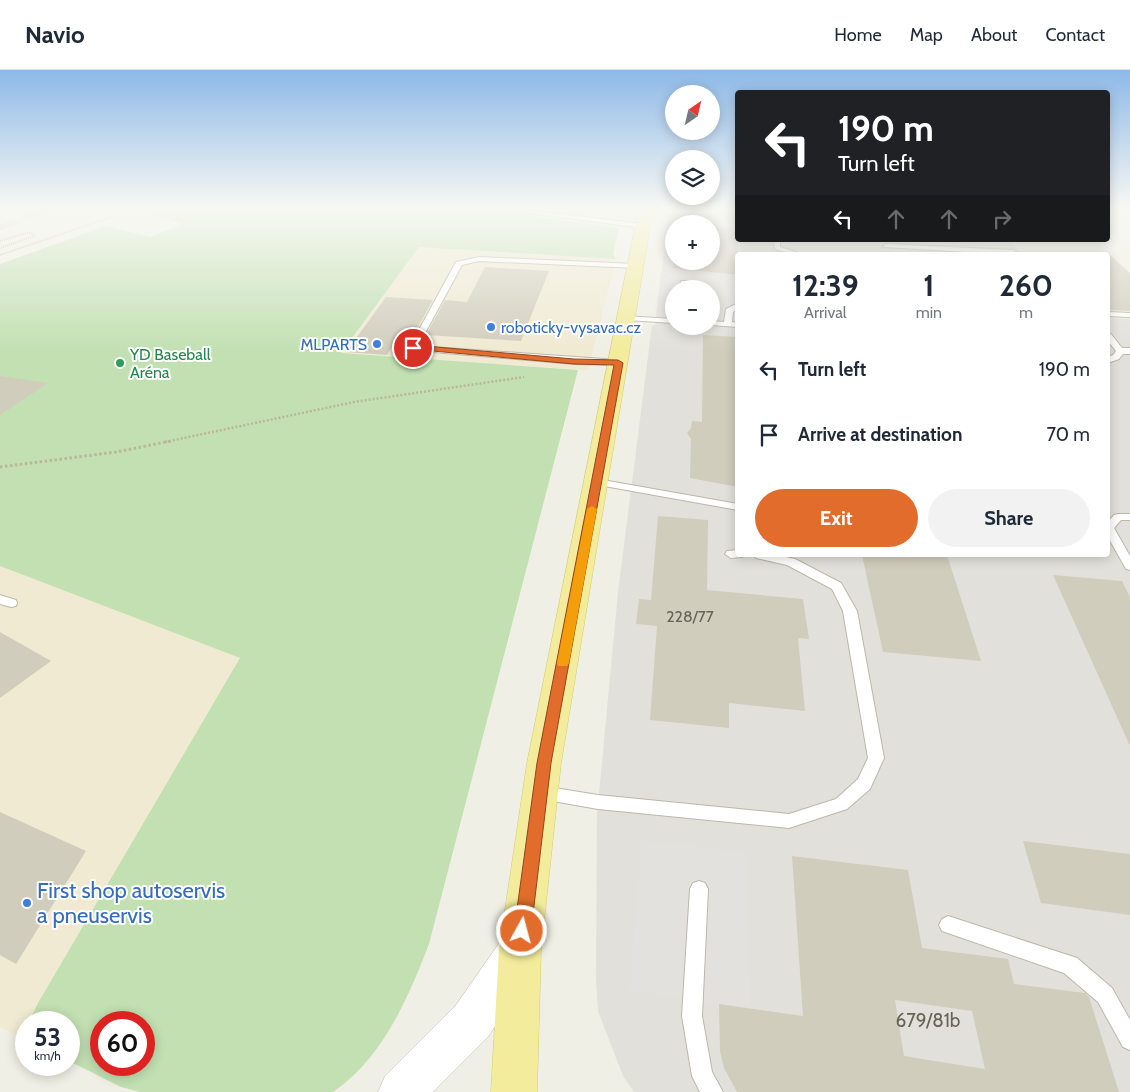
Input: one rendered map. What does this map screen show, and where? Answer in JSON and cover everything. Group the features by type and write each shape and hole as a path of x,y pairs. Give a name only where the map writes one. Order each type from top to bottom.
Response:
{"main road":[{"path":"514,1092 520,950 544,763 638,257"}],"street":[{"path":"401,1092 472,1021 520,950"}],"lane":[{"path":"618,363 413,348 459,264 479,259 636,266"},
{"path":"728,324 729,310 735,307"},
{"path":"1110,314 1130,315"},
{"path":"627,318 665,320"},
{"path":"720,324 735,325"},
{"path":"1110,338 1120,351 1130,352"},
{"path":"1110,359 1116,357 1120,351"},
{"path":"597,482 735,506"},
{"path":"1110,526 1118,518 1130,517"},
{"path":"1110,531 1130,566"},
{"path":"540,793 598,802 790,821 841,804 864,784 876,758 850,611 837,586 791,562 769,557"},
{"path":"699,889 692,1016 702,1076 712,1092"},
{"path":"948,925 1070,965 1105,995 1130,1040"}],"path":[{"path":"0,467 116,452 354,402 525,377"}],"shaded area":[{"path":"412,257 578,257 616,259 588,370 341,354"},
{"path":"663,257 665,257 665,270 720,270 720,257 735,257 735,557 1110,557 1110,318 1130,319 1130,1092 634,1092 623,1076 598,1011 596,980 597,815 618,592 652,325 655,325"},
{"path":"661,271 690,274 690,280 665,280 665,316 656,315"},
{"path":"0,566 240,658 34,1011 15,1011 15,1034 0,1027"},
{"path":"642,840 745,853 750,1008 630,990"}],"green space":[{"path":"20,257 412,257 341,353 578,370 429,944 403,1006 392,1026 366,1062 351,1078 333,1092 140,1092 121,1087 99,1076 155,1076 155,1011 90,1011 90,1072 80,1066 80,1011 34,1011 240,658 0,566 0,264"},
{"path":"578,257 615,257 616,259"}],"building":[{"path":"720,257 735,257 735,275 692,270 720,270"},
{"path":"1110,257 1130,273 1130,311 1110,310"},
{"path":"485,267 549,271 521,341 426,335 445,300 467,302"},
{"path":"386,297 433,300 414,334 400,334 387,355 346,352"},
{"path":"703,335 735,337 735,486 690,478 691,439 687,433 691,428 692,421 702,422"},
{"path":"0,376 48,383 0,415"},
{"path":"658,516 708,520 707,590 803,599 809,639 798,638 805,711 729,703 729,728 650,720 657,626 636,624 639,599 651,600"},
{"path":"862,557 948,557 981,661 883,652"},
{"path":"1053,575 1122,581 1130,597 1130,746"},
{"path":"0,632 51,661 0,698"},
{"name":"First shop autoservis a pneuservis","path":"0,812 86,851 16,964 0,955"},
{"path":"1023,841 1130,854 1130,915 1041,903"},
{"path":"792,856 908,870 922,948 1008,959 1014,984 1085,993 1089,997 1119,1092 737,1092 724,1068 720,1051 719,1004 803,1016","holes":["895,1000 972,1011 985,1069 904,1056"]}],"slow traffic":[{"path":"563,663 592,509"}],"place":[{"name":"roboticky-vysavac.cz","path":"491,327"},
{"name":"MLPARTS","path":"377,344"},
{"name":"YD Baseball Aréna","path":"120,363"},
{"name":"First shop autoservis a pneuservis","path":"27,903"}],"route":[{"path":"413,348 618,363 544,763 522,931"}]}
